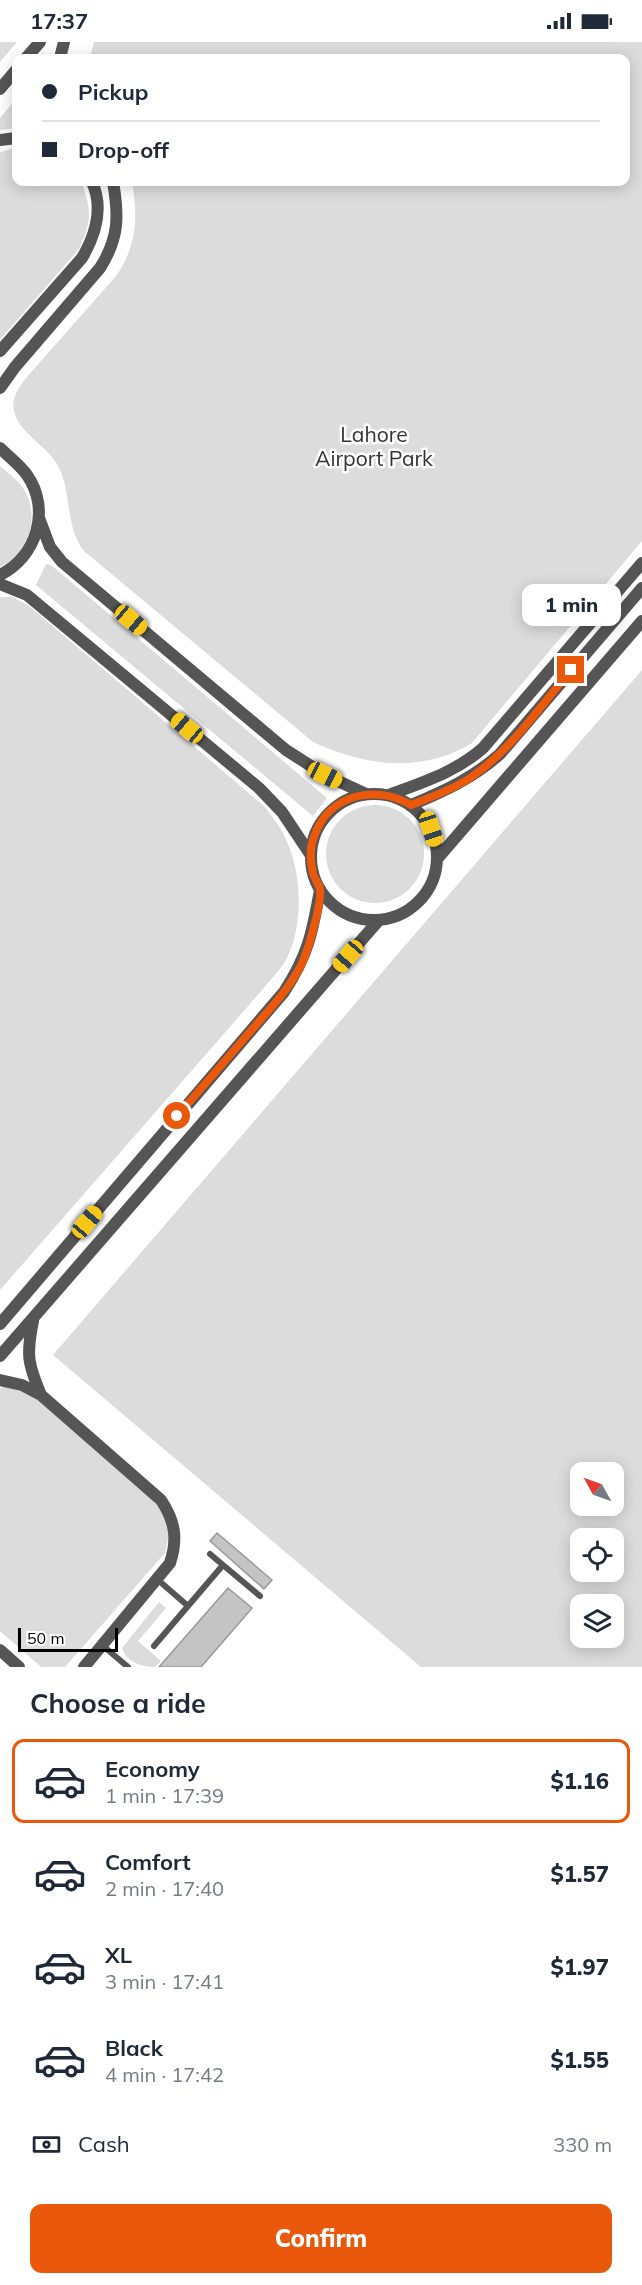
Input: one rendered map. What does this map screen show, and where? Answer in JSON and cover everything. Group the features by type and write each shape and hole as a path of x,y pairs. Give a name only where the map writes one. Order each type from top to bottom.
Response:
{"street":[{"path":"30,54 40,42"},
{"path":"0,89 12,75"},
{"path":"0,351 82,258 96,227 98,198 94,186"},
{"path":"0,388 15,367 100,268 109,254 115,238 117,217 113,186"},
{"path":"0,448 27,474 36,494 39,518 55,555 286,750 325,775 366,794"},
{"path":"0,575 15,566 25,556 36,534 39,518"},
{"path":"389,795 443,775 460,766 483,748 642,563"},
{"path":"0,584 27,595 259,788 282,812 310,854"},
{"path":"411,805 453,788 485,767 500,753 642,588"},
{"path":"437,859 642,621"},
{"path":"366,794 389,795 411,805 423,816 436,843 435,874 429,888 420,900 401,913 379,920 359,919 341,911 320,890 313,873 310,854 314,837 322,821 334,807 349,798 366,794"},
{"path":"0,1324 284,992 301,966 310,941 320,890"},
{"path":"0,1356 379,920"},
{"path":"33,1319 28,1344 28,1359 41,1395"},
{"path":"0,1380 22,1385 41,1395 161,1500 170,1515 175,1531 170,1563 84,1667"},
{"path":"0,1650 19,1667"}],"lane":[{"path":"210,1554 260,1596"},
{"path":"154,1646 223,1565"},
{"path":"158,1580 188,1606"},
{"path":"102,1645 128,1667"}],"green space":[{"path":"0,42 17,42 0,62"},
{"name":"Lahore Airport Park","path":"94,42 642,42 642,541 472,743 453,753 433,759 413,763 393,763 353,757 313,742 84,551 74,531 65,486 57,464 21,426 14,411 14,401 16,393 26,378 116,276 123,265 134,231 135,207 132,186 630,186 630,54 91,54"},
{"path":"12,104 12,128 0,130 0,118"},
{"path":"12,149 12,186 82,186 89,216 79,249 0,340 0,152"},
{"path":"0,466 21,485 31,508 31,520 30,531 19,552 0,567"},
{"path":"46,564 51,565 327,798 313,816 36,585"},
{"path":"0,597 13,597 29,606 264,806 281,830 289,847 299,896 296,930 286,960 281,967 0,1290"},
{"path":"642,670 642,1667 421,1667 53,1355"},
{"path":"375,805 394,809 410,819 420,835 424,854 420,873 410,889 394,899 375,903 356,899 340,889 330,873 326,854 330,835 340,819 356,809"},
{"path":"6,1386 30,1390 164,1510 169,1534 165,1553 65,1667 41,1667 0,1631 0,1388"},
{"path":"159,1602 166,1608 138,1641 161,1661 155,1667 135,1663 127,1657 122,1648"}],"building":[{"path":"217,1533 272,1580 264,1589 210,1541"},
{"path":"228,1588 252,1608 201,1667 159,1667"}],"route":[{"path":"177,1116 284,992 301,966 310,941 320,890 313,873 310,854 314,837 322,821 334,807 349,798 378,793 401,799 411,805 453,788 485,767 500,753 571,670"}]}
